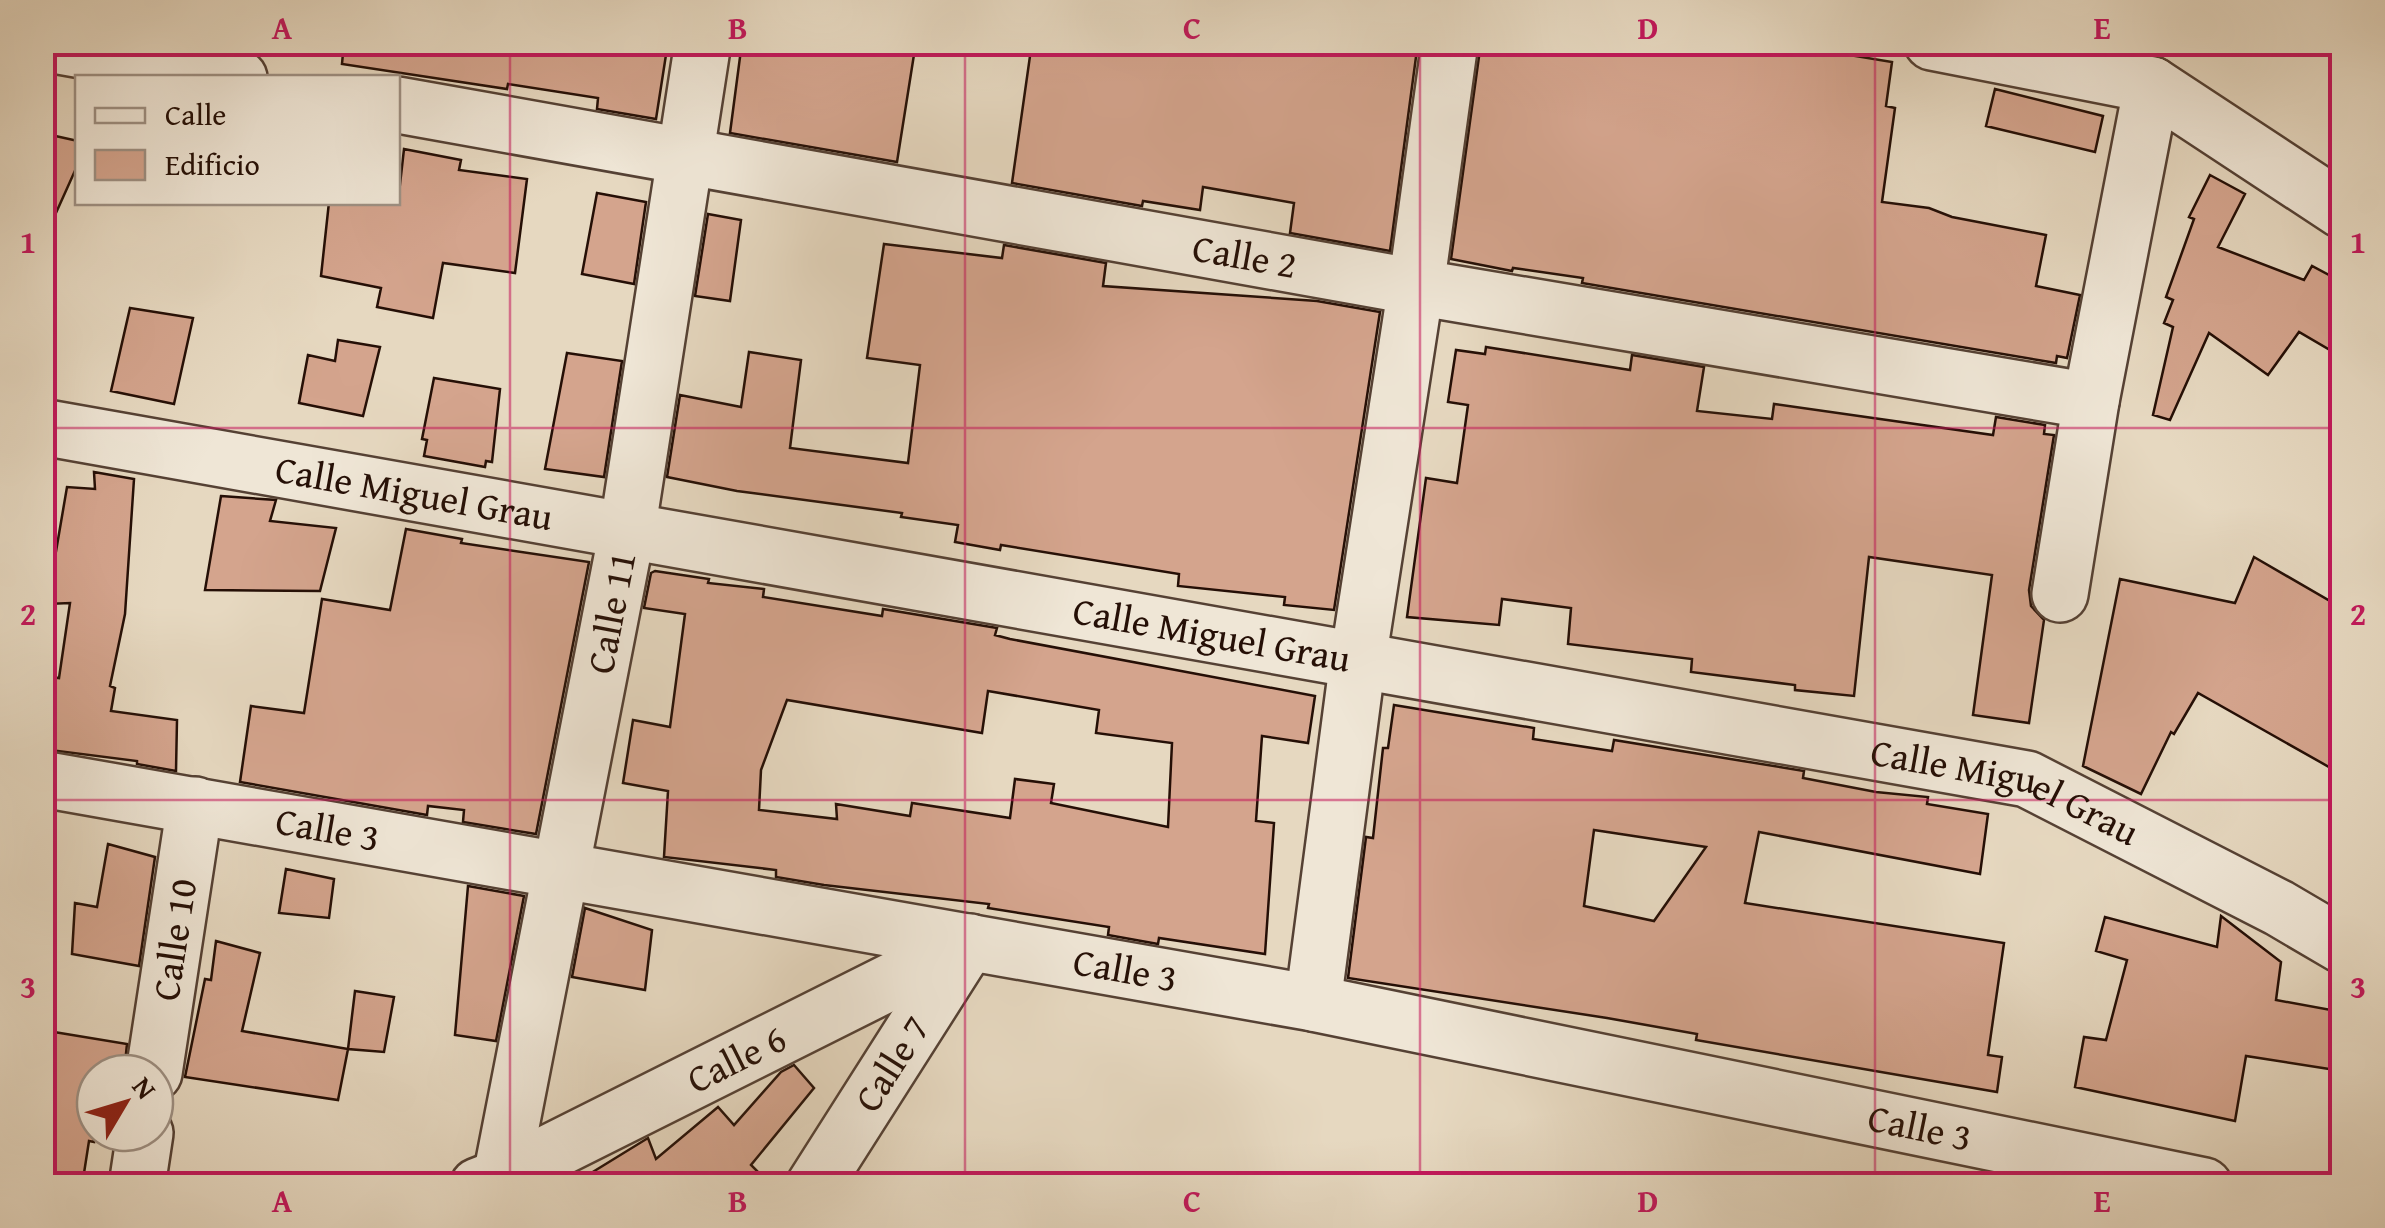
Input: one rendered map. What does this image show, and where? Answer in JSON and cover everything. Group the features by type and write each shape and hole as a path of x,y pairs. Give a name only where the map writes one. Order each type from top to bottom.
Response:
{"street":[{"name":"Calle 11","path":"489,1182 562,868 627,532 703,42"},
{"path":"1313,1003 1358,660 1450,42"},
{"path":"1932,42 2152,85 2342,210"},
{"path":"42,43 222,75"},
{"path":"2060,594 2091,401 2152,85"},
{"name":"Calle 2","path":"400,105 2091,401"},
{"name":"Calle Miguel Grau","path":"42,427 2027,779 2279,908 2342,946"},
{"name":"Calle 3","path":"42,779 1313,1003 2204,1186"},
{"name":"Calle 10","path":"157,1053 195,805"},
{"name":"Calle 6","path":"489,1182 970,942"},
{"name":"Calle 7","path":"814,1186 970,942"},
{"path":"137,1186 142,1153"}],"building":[{"path":"344,42 668,42 656,119 597,109 598,98 508,84 507,89 342,64"},
{"path":"742,42 916,42 897,162 730,133"},
{"path":"1064,42 1418,42 1390,251 1290,233 1294,203 1203,187 1200,210 1143,201 1142,206 1012,183 1031,49 1063,55"},
{"path":"1481,42 1771,42 1892,62 1886,106 1895,108 1882,202 1929,208 1952,217 2046,235 2036,286 2080,295 2067,358 2057,356 2056,363 1582,283 1583,278 1513,268 1512,271 1451,259"},
{"path":"1995,89 2103,116 2095,152 1986,126"},
{"path":"42,133 75,140 75,171 42,244"},
{"path":"404,149 461,160 459,170 527,179 515,273 443,263 433,318 377,307 381,288 321,276 329,205 400,205"},
{"path":"2210,175 2245,194 2218,247 2304,280 2312,266 2342,282 2342,357 2299,332 2268,375 2209,333 2170,420 2153,415 2173,327 2164,323 2173,300 2166,297 2194,219 2189,217"},
{"path":"597,193 646,202 634,284 582,274"},
{"path":"708,214 741,220 730,301 695,296"},
{"path":"884,244 1002,258 1004,245 1106,263 1103,286 1317,301 1380,312 1334,610 1284,605 1285,597 1178,586 1179,574 1001,545 1000,550 955,542 958,525 901,517 902,513 737,491 667,477 680,395 741,407 749,352 801,360 790,448 908,463 920,365 867,358"},
{"path":"130,308 193,318 174,404 111,391"},
{"path":"338,340 380,347 363,416 299,403 308,355 335,361"},
{"path":"1486,347 1630,370 1632,355 1704,367 1697,411 1772,419 1774,404 1993,435 1996,417 2045,425 2044,434 2054,435 2029,590 2031,606 2044,620 2029,723 1973,715 1992,575 1869,557 1854,696 1691,672 1692,659 1568,644 1571,608 1502,599 1499,625 1407,617 1426,478 1457,483 1468,405 1448,402 1456,350 1485,354"},
{"path":"567,353 622,361 604,477 545,469"},
{"path":"434,378 500,389 492,462 486,461 485,467 424,456 427,440 422,439"},
{"path":"94,472 134,479 125,614 110,686 115,688 111,711 177,720 176,771 137,761 42,749 42,676 59,678 70,603 47,604 67,487 95,489"},
{"path":"221,496 276,500 270,521 336,528 320,591 205,590"},
{"path":"406,529 462,539 461,543 589,562 536,834 463,822 464,810 428,806 427,815 240,782 251,706 304,713 322,599 390,610"},
{"path":"2254,557 2342,608 2342,744 2329,767 2198,693 2174,734 2171,732 2141,794 2083,766 2120,579 2235,603"},
{"path":"651,573 764,589 763,597 882,616 883,609 997,628 995,635 1010,639 1315,696 1308,743 1262,736 1256,821 1274,823 1265,954 1159,938 1158,944 1108,935 1109,927 988,908 989,904 824,885 776,877 776,870 664,857 668,791 623,783 633,720 670,727 685,614 644,608","holes":["988,691 1099,710 1096,733 1172,743 1168,827 1051,803 1054,784 1015,779 1010,818 912,803 910,816 836,804 837,819 759,810 761,770 787,700 982,733"]},
{"path":"1394,705 1534,728 1533,739 1612,751 1614,740 1804,771 1803,778 1928,797 1927,804 1988,814 1980,874 1759,832 1745,903 2004,943 1988,1055 2002,1057 1997,1092 1696,1040 1697,1034 1607,1018 1348,978 1366,837 1373,838 1383,748 1388,748","holes":["1594,830 1706,847 1654,921 1584,906"]},
{"path":"108,844 155,857 139,966 72,954 75,903 97,907"},
{"path":"286,869 334,879 329,918 279,913"},
{"path":"468,886 524,896 496,1041 455,1035"},
{"path":"585,908 652,930 645,990 572,977"},
{"path":"2221,916 2281,962 2276,1000 2342,1012 2342,1071 2246,1056 2235,1121 2075,1087 2084,1037 2106,1040 2127,960 2096,951 2105,917 2217,947"},
{"path":"216,941 260,953 242,1031 348,1049 338,1100 185,1077 205,979 211,980"},
{"path":"355,991 394,997 384,1052 348,1049"},
{"path":"42,1030 127,1044 126,1053 75,1053 75,1153 87,1153 82,1186 42,1186"},
{"path":"794,1065 814,1088 751,1165 772,1186 570,1186 648,1138 656,1159 718,1107 734,1125 781,1072"}]}
